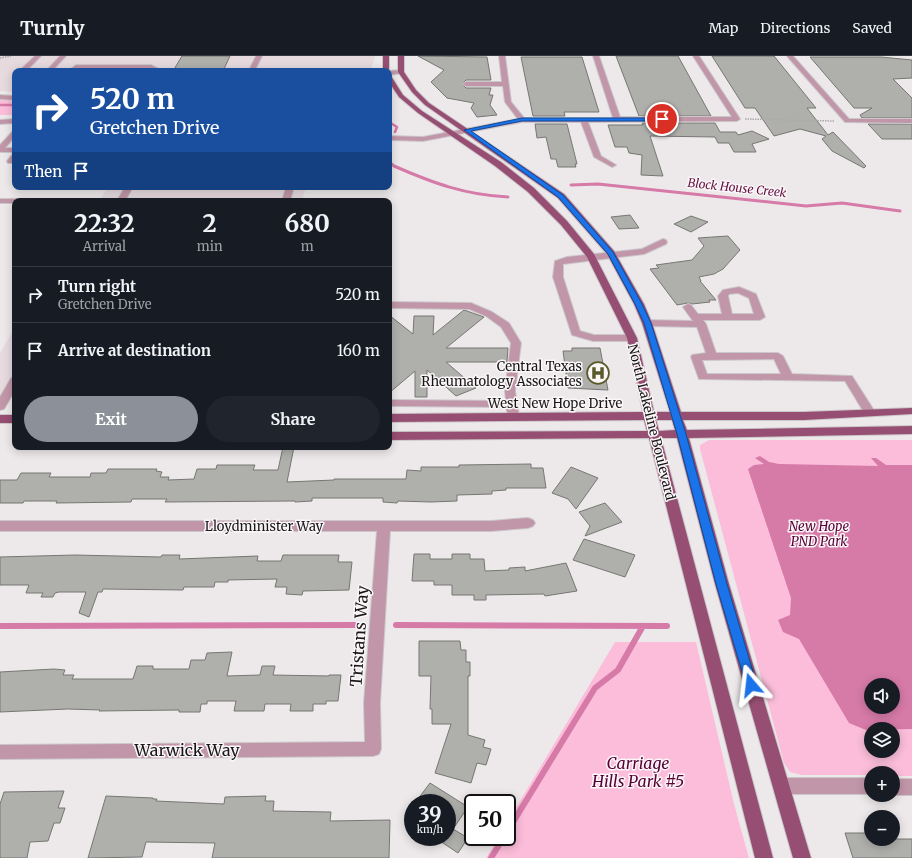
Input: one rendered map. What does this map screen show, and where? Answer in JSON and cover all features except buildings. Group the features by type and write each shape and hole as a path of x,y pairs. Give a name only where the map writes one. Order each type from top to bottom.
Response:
{"main road":[{"path":"386,56 386,68"},
{"path":"401,56 401,72"},
{"name":"North Lakeline Boulevard","path":"401,72 414,91 428,104 561,196 611,253 647,323 682,434 722,584 802,858"},
{"name":"North Lakeline Boulevard","path":"392,82 401,96 451,133 498,164 531,190 564,223 591,256 632,338 650,417 764,858"},
{"name":"West New Hope Drive","path":"392,418 513,416 804,416 912,411"},
{"path":"0,419 12,419"},
{"path":"392,436 682,434 912,430"}],"street":[{"path":"25,68 38,56"},
{"path":"52,68 64,56"},
{"path":"253,68 259,56"},
{"path":"502,56 508,102 522,120"},
{"path":"596,56 617,120"},
{"path":"696,56 737,119"},
{"path":"790,56 847,121 912,122"},
{"path":"75,68 152,68"},
{"path":"392,73 401,72"},
{"path":"466,84 505,84"},
{"path":"0,97 12,98"},
{"path":"0,117 12,117"},
{"path":"392,138 423,139 522,120 737,119"},
{"path":"584,120 598,157 612,164"},
{"path":"0,122 12,121"},
{"path":"12,134 3,141 0,150 12,150"},
{"path":"0,201 12,201"},
{"path":"632,338 593,338 576,333 558,277 557,266 558,263 567,260 611,253 644,251 663,242"},
{"path":"647,323 728,317 760,317 753,296 739,290 726,292 723,296 728,317"},
{"path":"392,305 471,306 489,314 505,325 516,343 510,391 513,416"},
{"path":"688,307 699,320 712,356"},
{"path":"788,377 778,356 696,357 703,377 848,378 869,412"},
{"path":"0,407 12,385"},
{"path":"392,403 512,404"},
{"name":"Lloydminister Way","path":"0,526 491,526 528,523"},
{"name":"Tristans Way","path":"373,749 372,703 384,526"},
{"name":"Warwick Way","path":"0,752 373,749"},
{"path":"781,786 864,786"},
{"path":"900,787 912,787"}],"path":[{"path":"0,58 11,56"},
{"path":"737,119 847,121"}],"shaded area":[{"path":"0,56 375,56 371,68 12,68 12,92 0,91"},
{"path":"106,190 305,190 303,198 101,198"},
{"path":"12,332 12,398 0,398 0,353"},
{"path":"760,456 769,462 779,464 878,466 871,458 876,458 886,465 912,465 912,729 900,729 900,722 864,722 864,729 849,723 799,639 783,632 778,620 790,615 791,598 748,469 754,465 764,464 755,458"}],"green space":[{"path":"0,100 12,101 12,115 0,115"},
{"name":"New Hope PND Park","path":"709,440 912,440 912,776 900,776 900,766 864,766 864,775 802,775 790,772 784,763 700,445"},
{"name":"Carriage Hills Park #5","path":"615,642 696,642 734,804 749,858 486,858 493,846 516,846 516,808"}],"waterway":[{"name":"Block House Creek","path":"0,105 12,105"},
{"name":"Block House Creek","path":"392,124 397,127 395,132"},
{"name":"Block House Creek","path":"392,164 436,183 463,191 508,197"},
{"name":"Block House Creek","path":"571,185 598,184 806,206 842,203 900,211"},
{"path":"0,626 357,625"},
{"path":"396,625 667,626"},
{"path":"516,817 595,688 618,670 643,626"},
{"path":"491,858 498,846"}],"place":[{"name":"Central Texas Rheumatology Associates","path":"598,373"}],"route":[{"path":"662,119 522,120 466,130 561,196 611,253 639,304 647,323 682,434 751,685"}]}
